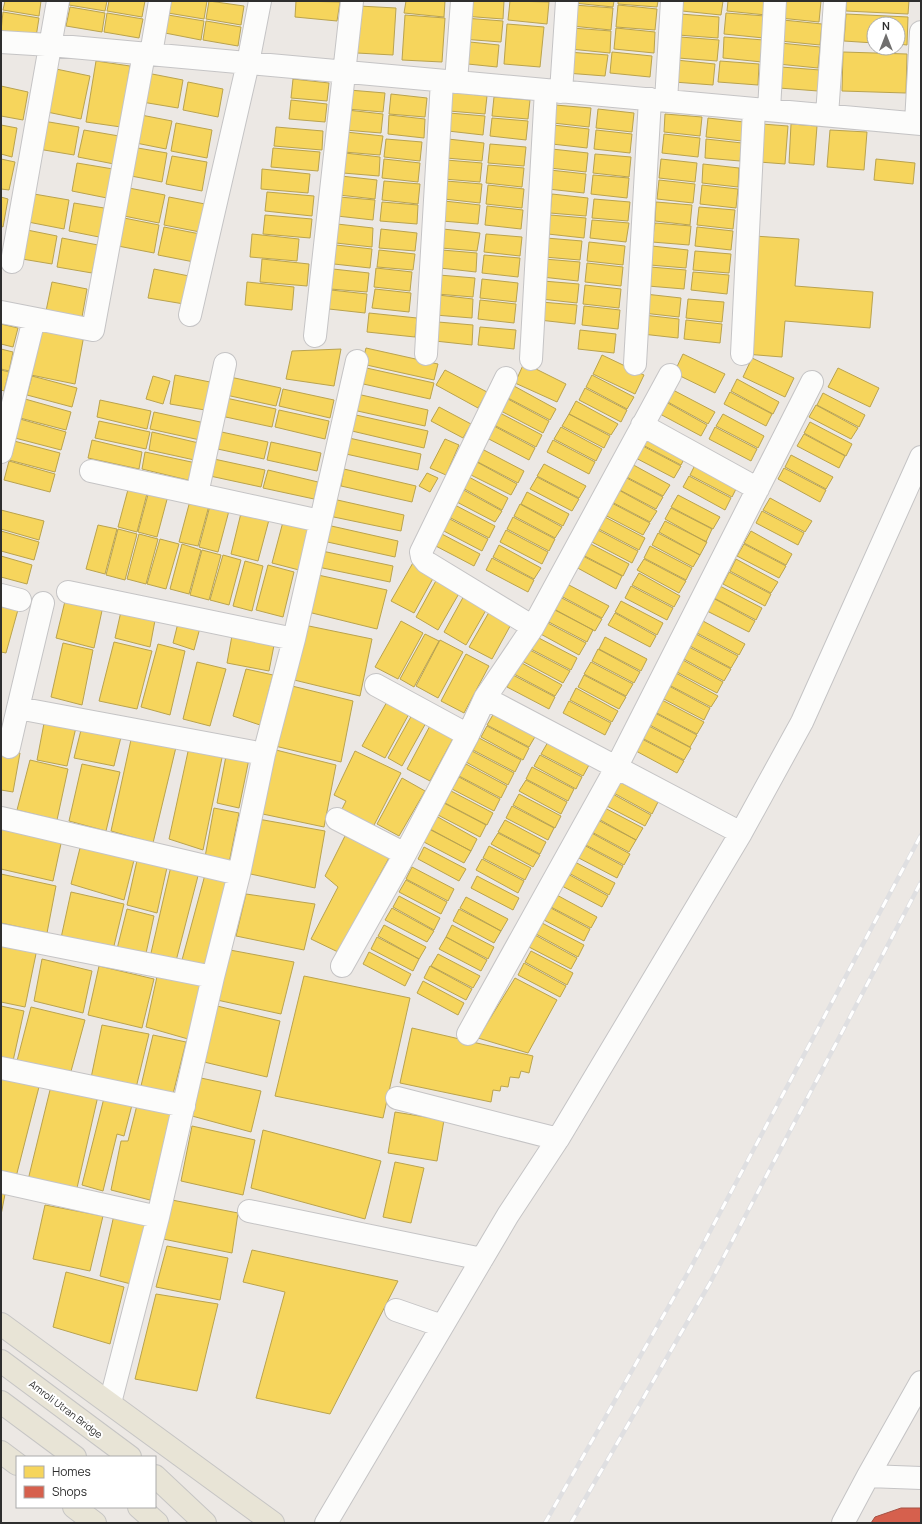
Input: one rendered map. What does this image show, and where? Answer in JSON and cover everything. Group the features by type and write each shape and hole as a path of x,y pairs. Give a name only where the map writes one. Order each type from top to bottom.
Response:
{"main road":[{"path":"1,1324 274,1523"},
{"name":"Amroli Utran Bridge","path":"1,1361 129,1456"},
{"path":"1,1402 74,1456"},
{"path":"1,1452 16,1463"},
{"path":"156,1477 205,1523"},
{"path":"75,1508 95,1523"},
{"path":"140,1508 157,1523"}],"street":[{"path":"12,262 58,1"},
{"path":"1,312 93,330 160,1"},
{"path":"190,315 248,63 260,1"},
{"path":"315,336 352,1"},
{"path":"426,354 449,82 462,1"},
{"path":"531,359 554,91 567,1"},
{"path":"635,364 658,100 672,1"},
{"path":"742,354 761,109 775,1"},
{"path":"827,115 835,1"},
{"path":"1,42 50,45 919,124 921,32"},
{"path":"1,452 34,319"},
{"path":"110,1404 158,1217 212,977 239,874 264,754 294,639 356,361"},
{"path":"197,494 225,364"},
{"path":"342,966 405,854 468,734 485,698 533,627 670,375"},
{"path":"506,378 421,552 422,557 426,562 533,627"},
{"path":"468,1034 616,768 812,382"},
{"path":"642,425 758,489"},
{"path":"326,1523 508,1215 558,1139 741,833 802,722 921,457"},
{"path":"91,471 320,521"},
{"path":"68,592 294,639"},
{"path":"8,747 42,603"},
{"path":"376,685 468,734"},
{"path":"485,698 741,833"},
{"path":"18,708 264,754"},
{"path":"1,818 239,874"},
{"path":"337,819 405,854"},
{"path":"1,935 212,977"},
{"path":"1,1068 184,1106"},
{"path":"397,1098 558,1139"},
{"path":"1,1182 158,1217"},
{"path":"249,1211 482,1259"},
{"path":"396,1310 442,1326"},
{"path":"843,1523 921,1382"},
{"path":"868,1476 921,1478"}],"building: Homes":[{"path":"5,1 41,1 39,16 3,10"},
{"path":"70,1 107,1 105,11 69,5"},
{"path":"109,1 145,1 142,17 107,11"},
{"path":"170,1 207,1 204,19 168,13"},
{"path":"209,1 244,6 241,25 206,19"},
{"path":"296,1 340,2 337,21 295,17"},
{"path":"406,1 445,1 444,17 404,13"},
{"path":"465,1 504,1 503,19 463,16"},
{"path":"510,1 549,2 547,24 508,20"},
{"path":"574,1 614,1 613,7 574,3"},
{"path":"618,1 658,1 657,7 618,4"},
{"path":"683,1 723,1 721,15 682,11"},
{"path":"728,1 767,1 766,15 727,11"},
{"path":"781,1 821,1 819,22 780,18"},
{"path":"846,1 909,1 908,14 846,11"},
{"path":"574,5 613,8 611,30 572,26"},
{"path":"618,5 657,9 655,30 616,27"},
{"path":"359,6 396,8 393,55 357,53"},
{"path":"70,7 105,13 102,32 66,26"},
{"path":"3,12 39,18 36,37 1,31"},
{"path":"107,13 143,19 139,38 104,32"},
{"path":"726,13 765,16 764,38 724,34"},
{"path":"680,14 719,17 718,38 678,35"},
{"path":"846,14 887,16 866,16 866,42 844,41"},
{"path":"168,15 204,21 201,40 165,33"},
{"path":"405,15 445,18 442,62 402,60"},
{"path":"906,17 908,17 906,45"},
{"path":"464,18 503,21 501,42 462,39"},
{"path":"783,20 822,24 820,45 780,41"},
{"path":"206,21 241,27 238,46 203,40"},
{"path":"507,24 544,27 540,67 504,64"},
{"path":"572,28 611,31 610,53 570,49"},
{"path":"616,28 655,32 654,53 614,49"},
{"path":"680,37 719,40 717,61 678,58"},
{"path":"724,37 764,40 762,62 723,58"},
{"path":"460,41 499,45 497,67 458,63"},
{"path":"780,43 820,47 818,68 778,64"},
{"path":"568,52 608,55 605,76 566,73"},
{"path":"612,52 652,56 650,77 610,73"},
{"path":"843,52 866,53 866,56 906,56 907,54 906,93 842,91"},
{"path":"676,60 715,64 713,85 674,82"},
{"path":"96,61 130,66 121,127 86,122"},
{"path":"720,61 759,64 758,85 718,82"},
{"path":"781,67 820,70 818,91 779,88"},
{"path":"56,69 90,76 81,119 47,112"},
{"path":"147,73 183,80 178,108 142,102"},
{"path":"293,79 329,83 327,101 291,98"},
{"path":"188,82 223,89 218,117 183,110"},
{"path":"1,86 28,92 23,120 1,116"},
{"path":"349,90 385,93 383,112 347,109"},
{"path":"451,92 487,96 485,114 449,111"},
{"path":"391,94 427,98 425,117 389,114"},
{"path":"494,97 530,100 528,119 492,116"},
{"path":"291,100 327,104 325,122 289,119"},
{"path":"555,105 591,108 589,127 553,123"},
{"path":"598,109 634,113 632,132 596,128"},
{"path":"347,110 383,114 381,133 345,130"},
{"path":"449,113 485,116 483,135 448,131"},
{"path":"136,114 172,121 166,149 131,142"},
{"path":"665,114 702,117 700,136 664,132"},
{"path":"389,115 425,119 424,138 388,134"},
{"path":"492,118 528,121 526,140 490,136"},
{"path":"708,118 744,122 742,141 706,137"},
{"path":"43,121 79,127 74,155 38,149"},
{"path":"176,123 212,130 207,158 171,151"},
{"path":"762,124 788,126 785,164 759,162"},
{"path":"791,124 817,126 814,165 789,163"},
{"path":"1,125 17,128 12,157 1,154"},
{"path":"553,125 589,129 587,148 552,144"},
{"path":"276,127 323,131 322,150 274,146"},
{"path":"84,130 119,136 114,164 78,157"},
{"path":"596,130 632,134 630,153 594,149"},
{"path":"830,130 867,132 864,170 827,167"},
{"path":"346,132 383,136 380,155 344,152"},
{"path":"664,134 700,138 698,157 662,153"},
{"path":"386,139 422,142 420,161 384,157"},
{"path":"448,139 484,143 482,161 446,158"},
{"path":"706,139 742,143 740,161 705,158"},
{"path":"490,144 526,147 524,166 488,163"},
{"path":"132,147 167,153 162,182 126,175"},
{"path":"273,148 320,152 318,171 271,167"},
{"path":"552,149 588,153 586,172 550,168"},
{"path":"345,153 380,157 379,176 343,173"},
{"path":"595,154 631,157 629,177 593,173"},
{"path":"172,156 207,162 202,191 166,184"},
{"path":"1,159 15,162 9,190 1,189"},
{"path":"384,159 420,163 418,182 382,178"},
{"path":"661,159 697,163 695,182 659,178"},
{"path":"876,159 915,163 913,184 874,180"},
{"path":"446,160 482,163 480,182 444,179"},
{"path":"77,163 113,169 107,198 72,191"},
{"path":"703,164 739,168 738,187 702,183"},
{"path":"488,165 524,168 522,187 486,183"},
{"path":"262,169 310,174 308,193 261,189"},
{"path":"550,170 586,174 584,193 548,189"},
{"path":"593,175 629,178 627,198 591,194"},
{"path":"341,176 377,180 375,199 339,195"},
{"path":"659,180 695,184 693,203 657,199"},
{"path":"384,181 420,184 418,204 382,200"},
{"path":"446,181 482,184 480,203 444,199"},
{"path":"488,185 524,189 522,208 486,204"},
{"path":"702,185 738,189 736,208 700,204"},
{"path":"129,188 165,195 159,223 124,216"},
{"path":"267,192 314,196 312,216 265,211"},
{"path":"34,194 69,200 64,229 28,222"},
{"path":"552,194 588,198 586,216 550,213"},
{"path":"1,197 8,199 3,227 1,226"},
{"path":"169,197 205,204 200,232 164,225"},
{"path":"339,197 375,200 373,220 337,216"},
{"path":"594,199 630,202 628,221 592,218"},
{"path":"444,201 480,205 478,224 442,221"},
{"path":"382,202 418,205 417,224 380,221"},
{"path":"656,202 692,205 690,225 655,221"},
{"path":"74,203 110,209 104,238 69,231"},
{"path":"487,206 523,210 521,229 485,225"},
{"path":"699,207 735,210 733,229 697,225"},
{"path":"265,215 312,219 310,238 263,234"},
{"path":"550,215 586,218 584,238 548,234"},
{"path":"124,218 159,225 154,253 118,246"},
{"path":"592,220 629,223 626,242 590,238"},
{"path":"655,223 691,226 689,245 652,242"},
{"path":"337,224 373,228 372,247 336,243"},
{"path":"164,227 200,234 194,262 158,255"},
{"path":"697,227 733,231 731,250 695,246"},
{"path":"22,229 57,236 52,264 16,258"},
{"path":"381,229 417,233 415,251 379,248"},
{"path":"443,229 480,233 477,251 441,248"},
{"path":"252,234 299,239 297,261 250,257"},
{"path":"486,234 522,237 520,256 484,252"},
{"path":"754,236 799,239 795,286 873,292 870,328 785,321 782,357 745,354"},
{"path":"62,238 98,245 92,273 57,267"},
{"path":"546,238 582,241 580,260 544,257"},
{"path":"589,242 625,246 623,265 587,261"},
{"path":"336,245 372,249 370,268 334,264"},
{"path":"652,246 688,250 686,268 650,265"},
{"path":"379,250 415,254 413,270 377,267"},
{"path":"442,250 477,253 476,272 440,268"},
{"path":"695,251 731,254 729,273 693,270"},
{"path":"484,255 520,258 518,277 482,273"},
{"path":"262,259 309,264 307,286 260,282"},
{"path":"544,259 580,262 578,281 542,277"},
{"path":"587,263 623,267 621,286 585,282"},
{"path":"650,267 686,270 684,289 648,286"},
{"path":"376,268 412,272 410,291 374,287"},
{"path":"154,269 189,276 184,304 148,298"},
{"path":"333,269 369,273 367,292 330,289"},
{"path":"693,272 729,275 727,294 691,290"},
{"path":"439,275 475,278 473,297 437,294"},
{"path":"482,279 518,283 516,302 480,298"},
{"path":"543,281 579,284 577,303 541,299"},
{"path":"52,282 87,289 82,317 46,311"},
{"path":"247,282 294,287 292,310 245,305"},
{"path":"585,285 621,289 619,308 583,304"},
{"path":"375,289 411,293 409,312 372,308"},
{"path":"331,290 367,294 365,313 329,309"},
{"path":"645,294 681,298 679,317 643,313"},
{"path":"438,295 473,299 472,318 435,315"},
{"path":"688,299 724,302 722,322 686,318"},
{"path":"480,300 516,304 514,323 478,319"},
{"path":"541,302 577,305 575,324 539,320"},
{"path":"584,306 620,310 618,329 582,325"},
{"path":"369,313 417,318 415,337 367,332"},
{"path":"643,315 679,319 678,338 642,334"},
{"path":"686,320 722,324 720,343 684,339"},
{"path":"438,322 473,325 472,345 435,341"},
{"path":"1,324 18,328 13,347 1,344"},
{"path":"40,327 84,335 75,384 31,375"},
{"path":"480,327 516,330 514,349 478,345"},
{"path":"580,330 616,334 614,353 578,349"},
{"path":"366,348 438,364 434,380 362,364"},
{"path":"1,349 13,352 9,371 1,369"},
{"path":"341,349 334,386 286,379 292,351"},
{"path":"683,354 725,374 715,393 674,373"},
{"path":"602,355 644,375 635,394 593,374"},
{"path":"752,358 794,378 785,397 743,377"},
{"path":"524,363 566,384 557,402 515,383"},
{"path":"362,367 434,383 430,399 359,383"},
{"path":"838,368 879,388 870,407 828,387"},
{"path":"1,370 9,372 4,391 1,390"},
{"path":"445,370 487,392 478,408 436,385"},
{"path":"175,375 210,382 205,410 170,404"},
{"path":"592,375 634,397 627,409 586,387"},
{"path":"32,376 77,388 72,407 27,395"},
{"path":"153,376 170,381 163,404 146,399"},
{"path":"230,377 281,388 276,406 226,395"},
{"path":"737,379 779,402 773,414 731,391"},
{"path":"514,386 556,409 550,420 508,398"},
{"path":"585,388 627,410 621,422 579,400"},
{"path":"283,389 334,400 330,418 279,406"},
{"path":"673,390 715,412 708,424 666,401"},
{"path":"730,392 772,414 766,426 724,404"},
{"path":"823,393 865,415 859,427 817,405"},
{"path":"357,394 428,410 425,426 353,410"},
{"path":"226,398 276,409 272,427 221,416"},
{"path":"25,399 71,412 66,430 20,418"},
{"path":"508,399 549,421 543,433 501,411"},
{"path":"100,400 151,411 147,429 97,417"},
{"path":"576,401 618,424 611,435 569,414"},
{"path":"666,402 707,425 701,436 660,414"},
{"path":"816,405 858,428 851,439 809,417"},
{"path":"439,407 471,424 463,438 431,421"},
{"path":"279,410 329,421 325,439 275,427"},
{"path":"154,412 205,423 200,440 150,429"},
{"path":"500,413 542,435 536,447 494,425"},
{"path":"569,414 610,436 604,448 562,426"},
{"path":"723,414 764,436 758,448 716,426"},
{"path":"356,415 428,431 424,448 352,431"},
{"path":"20,419 66,432 61,450 15,438"},
{"path":"99,421 150,432 146,449 95,438"},
{"path":"810,422 852,444 846,456 804,433"},
{"path":"494,426 535,448 529,460 487,438"},
{"path":"561,427 602,449 596,461 554,439"},
{"path":"715,427 757,449 751,461 709,439"},
{"path":"217,431 268,442 264,459 213,448"},
{"path":"646,431 687,453 681,465 639,443"},
{"path":"152,432 203,444 199,461 149,450"},
{"path":"804,434 845,456 839,468 797,446"},
{"path":"349,438 421,454 418,470 346,454"},
{"path":"445,439 459,445 446,475 430,468"},
{"path":"92,440 142,452 139,469 88,458"},
{"path":"553,440 595,462 589,474 547,452"},
{"path":"14,441 60,453 55,472 9,460"},
{"path":"271,442 321,453 317,471 267,460"},
{"path":"639,444 681,466 674,478 632,456"},
{"path":"482,449 524,471 518,483 476,461"},
{"path":"145,452 196,463 192,481 142,469"},
{"path":"791,455 833,477 826,489 785,467"},
{"path":"214,459 265,470 261,487 210,476"},
{"path":"9,461 55,474 50,492 4,480"},
{"path":"475,461 517,484 511,495 469,474"},
{"path":"628,462 670,485 663,496 621,474"},
{"path":"696,463 738,485 732,497 690,475"},
{"path":"544,464 586,486 579,498 537,476"},
{"path":"784,468 826,490 820,502 778,479"},
{"path":"344,469 416,486 412,502 341,486"},
{"path":"268,470 318,482 314,499 263,488"},
{"path":"427,473 438,478 430,492 419,486"},
{"path":"621,475 663,497 656,509 614,487"},
{"path":"467,476 508,498 502,510 461,487"},
{"path":"689,476 731,498 725,510 683,487"},
{"path":"537,477 579,499 572,511 530,489"},
{"path":"130,482 149,486 137,532 118,527"},
{"path":"150,487 169,492 157,537 138,532"},
{"path":"460,488 502,511 495,522 453,500"},
{"path":"615,488 657,511 650,522 608,500"},
{"path":"527,492 569,514 563,526 521,504"},
{"path":"678,495 720,517 713,529 671,507"},
{"path":"191,497 210,502 198,546 179,542"},
{"path":"770,498 812,521 805,532 763,510"},
{"path":"333,499 404,515 401,531 329,516"},
{"path":"608,501 650,523 643,535 601,513"},
{"path":"211,502 230,507 218,552 199,547"},
{"path":"453,504 495,526 489,538 447,516"},
{"path":"520,504 562,527 555,538 514,516"},
{"path":"671,508 712,529 706,542 665,519"},
{"path":"242,509 270,516 258,561 231,554"},
{"path":"1,510 44,521 39,540 1,529"},
{"path":"762,511 804,533 798,545 756,523"},
{"path":"603,516 645,538 639,550 597,528"},
{"path":"446,517 488,539 482,551 440,529"},
{"path":"513,517 555,539 549,551 507,529"},
{"path":"284,518 311,525 299,570 272,563"},
{"path":"665,521 707,542 700,555 659,532"},
{"path":"98,525 117,529 105,574 86,569"},
{"path":"327,525 398,541 395,557 323,541"},
{"path":"118,529 137,534 125,580 106,575"},
{"path":"596,529 638,551 632,563 590,541"},
{"path":"506,530 548,552 542,564 500,542"},
{"path":"1,531 39,542 34,560 1,551"},
{"path":"751,531 792,554 786,565 744,543"},
{"path":"438,532 480,554 474,566 432,544"},
{"path":"658,533 700,555 693,567 652,545"},
{"path":"139,534 158,539 146,584 127,579"},
{"path":"160,539 179,544 166,589 147,584"},
{"path":"587,542 629,564 623,576 581,554"},
{"path":"182,544 201,550 189,594 170,589"},
{"path":"744,544 786,566 779,578 737,556"},
{"path":"499,545 541,568 534,579 493,557"},
{"path":"650,546 692,568 686,580 644,558"},
{"path":"202,550 221,555 209,600 190,595"},
{"path":"322,551 393,566 390,582 318,567"},
{"path":"223,555 241,560 229,605 210,600"},
{"path":"581,555 622,576 616,589 574,566"},
{"path":"1,556 32,565 27,584 1,577"},
{"path":"492,558 534,580 528,592 486,570"},
{"path":"644,559 686,581 679,593 637,570"},
{"path":"736,559 778,582 771,593 730,571"},
{"path":"245,561 263,566 252,611 233,606"},
{"path":"414,561 436,573 414,613 391,601"},
{"path":"268,565 294,572 283,617 256,610"},
{"path":"729,572 771,594 765,606 723,584"},
{"path":"639,573 680,596 674,607 632,585"},
{"path":"318,575 387,590 377,629 308,612"},
{"path":"438,577 461,590 438,630 416,617"},
{"path":"567,584 609,606 602,618 561,596"},
{"path":"631,586 673,608 667,620 625,598"},
{"path":"720,586 762,608 756,620 714,598"},
{"path":"466,592 489,605 466,645 444,632"},
{"path":"66,597 103,606 94,648 56,638"},
{"path":"560,597 602,619 595,631 554,609"},
{"path":"713,598 755,621 749,632 707,611"},
{"path":"621,601 663,623 657,635 615,612"},
{"path":"1,603 19,606 6,653 1,652"},
{"path":"122,607 156,615 150,647 115,638"},
{"path":"492,607 514,619 492,659 469,647"},
{"path":"551,608 593,630 587,642 545,620"},
{"path":"615,613 656,636 650,647 608,625"},
{"path":"179,619 201,624 194,650 173,643"},
{"path":"401,621 423,633 398,679 375,667"},
{"path":"544,621 586,643 579,655 537,632"},
{"path":"703,621 745,644 739,655 697,633"},
{"path":"304,625 372,639 360,696 290,679"},
{"path":"233,630 275,640 269,671 227,663"},
{"path":"425,634 439,641 414,687 400,679"},
{"path":"696,634 738,656 731,668 690,646"},
{"path":"535,636 577,658 571,670 529,648"},
{"path":"605,637 647,659 641,671 599,649"},
{"path":"440,640 463,652 438,698 416,686"},
{"path":"114,642 152,651 137,709 99,701"},
{"path":"63,643 93,650 82,705 51,697"},
{"path":"158,644 185,651 170,715 141,707"},
{"path":"689,647 731,669 724,681 682,658"},
{"path":"528,649 570,671 563,683 522,661"},
{"path":"598,649 640,672 634,683 592,661"},
{"path":"466,654 489,666 464,713 441,701"},
{"path":"681,659 723,682 717,693 675,671"},
{"path":"197,662 226,669 210,726 183,719"},
{"path":"520,662 562,685 555,696 514,674"},
{"path":"591,662 633,684 626,696 584,674"},
{"path":"246,669 273,675 260,725 233,716"},
{"path":"676,673 718,696 711,707 669,685"},
{"path":"513,675 555,697 549,709 507,687"},
{"path":"584,675 626,697 619,709 578,687"},
{"path":"288,685 353,701 341,762 275,746"},
{"path":"669,686 710,708 704,720 662,698"},
{"path":"576,688 618,711 612,722 570,700"},
{"path":"388,700 410,712 385,758 362,746"},
{"path":"662,700 704,722 697,734 655,712"},
{"path":"569,701 611,723 605,735 563,713"},
{"path":"413,713 427,721 402,766 388,758"},
{"path":"494,713 536,735 529,747 487,725"},
{"path":"655,713 697,735 690,747 648,724"},
{"path":"45,718 77,723 67,766 37,760"},
{"path":"432,722 455,735 430,781 407,769"},
{"path":"82,726 122,733 114,766 74,758"},
{"path":"487,726 529,748 523,760 481,737"},
{"path":"649,726 691,748 684,760 642,738"},
{"path":"132,735 177,743 153,843 111,831"},
{"path":"479,738 521,760 515,772 473,750"},
{"path":"642,739 684,761 677,773 636,751"},
{"path":"548,742 589,765 583,776 541,754"},
{"path":"189,747 223,753 203,850 169,839"},
{"path":"272,749 336,765 324,827 258,813"},
{"path":"1,750 20,753 13,792 1,790"},
{"path":"355,751 401,773 372,829 340,813 346,801 334,795"},
{"path":"472,751 514,773 508,785 466,762"},
{"path":"540,755 582,777 576,789 534,766"},
{"path":"226,756 249,759 239,808 217,803"},
{"path":"30,760 68,769 57,820 17,810"},
{"path":"82,764 120,772 106,831 69,821"},
{"path":"466,764 507,786 501,798 459,776"},
{"path":"532,767 574,789 568,801 526,779"},
{"path":"459,777 500,799 494,811 452,789"},
{"path":"402,778 425,791 399,836 377,824"},
{"path":"526,780 567,802 561,814 519,791"},
{"path":"616,780 658,802 652,814 610,791"},
{"path":"451,791 493,813 487,825 445,803"},
{"path":"609,792 651,815 645,826 603,804"},
{"path":"519,794 561,816 555,828 513,805"},
{"path":"444,803 486,825 480,837 438,815"},
{"path":"512,806 554,828 548,840 506,818"},
{"path":"601,806 643,828 636,840 595,817"},
{"path":"214,808 239,813 229,863 205,857"},
{"path":"436,816 477,839 471,851 430,829"},
{"path":"594,818 636,840 629,852 588,830"},
{"path":"258,819 325,831 315,888 246,873"},
{"path":"505,820 546,842 540,854 498,832"},
{"path":"1,826 62,839 53,881 1,869"},
{"path":"429,829 471,851 464,863 422,841"},
{"path":"588,831 630,854 624,865 582,843"},
{"path":"498,833 540,855 533,867 491,844"},
{"path":"345,836 390,856 338,952 311,939 338,887 325,876"},
{"path":"81,844 135,856 124,900 71,884"},
{"path":"582,844 623,866 617,878 575,856"},
{"path":"489,846 531,868 525,880 483,858"},
{"path":"424,847 466,869 459,881 418,859"},
{"path":"138,856 168,863 157,913 127,905"},
{"path":"482,859 524,881 518,893 476,870"},
{"path":"573,861 615,883 609,895 567,872"},
{"path":"171,866 199,872 176,961 151,953"},
{"path":"412,867 454,889 448,901 406,879"},
{"path":"206,871 228,877 206,965 182,960"},
{"path":"566,873 608,896 602,907 560,885"},
{"path":"1,874 56,886 47,933 1,923"},
{"path":"477,876 519,898 513,910 471,888"},
{"path":"406,880 447,902 441,914 399,892"},
{"path":"71,892 124,904 113,950 61,938"},
{"path":"246,894 315,904 304,950 236,936"},
{"path":"555,894 597,917 591,928 549,906"},
{"path":"399,896 440,918 434,930 393,907"},
{"path":"466,897 508,919 501,931 460,908"},
{"path":"549,907 590,929 584,941 542,919"},
{"path":"392,908 434,931 427,942 385,920"},
{"path":"127,909 154,916 145,958 117,949"},
{"path":"459,909 501,931 494,943 453,921"},
{"path":"542,923 584,945 578,957 536,934"},
{"path":"384,925 426,947 419,959 378,936"},
{"path":"452,925 494,947 488,959 446,937"},
{"path":"535,935 577,958 571,969 529,947"},
{"path":"377,937 419,959 413,971 371,949"},
{"path":"446,937 487,960 481,971 439,949"},
{"path":"1,942 37,949 25,1007 1,1002"},
{"path":"230,950 294,962 281,1014 217,1000"},
{"path":"531,951 573,973 567,985 525,962"},
{"path":"369,952 411,974 405,986 363,964"},
{"path":"438,954 480,976 473,988 431,966"},
{"path":"42,959 92,971 83,1013 34,1001"},
{"path":"524,963 566,986 560,997 518,975"},
{"path":"99,966 154,979 142,1028 88,1015"},
{"path":"430,966 472,989 466,1000 424,978"},
{"path":"158,972 202,981 188,1039 146,1027"},
{"path":"304,976 410,998 383,1118 275,1096"},
{"path":"515,978 557,1000 528,1053 478,1038"},
{"path":"423,981 464,1003 458,1015 417,993"},
{"path":"1,1006 24,1011 13,1061 1,1058"},
{"path":"217,1006 280,1021 267,1077 204,1062"},
{"path":"31,1007 85,1020 70,1075 17,1061"},
{"path":"102,1025 149,1034 136,1088 91,1078"},
{"path":"412,1028 533,1056 529,1073 521,1071 519,1078 510,1077 508,1087 501,1086 500,1091 493,1090 491,1102 400,1083"},
{"path":"153,1035 186,1042 173,1094 141,1086"},
{"path":"1,1075 40,1083 16,1177 1,1174"},
{"path":"201,1078 261,1091 251,1132 192,1116"},
{"path":"51,1086 98,1096 77,1188 28,1180"},
{"path":"104,1098 132,1105 124,1136 117,1134 103,1191 82,1185"},
{"path":"138,1101 173,1108 150,1200 111,1190 121,1141 128,1141"},
{"path":"395,1112 444,1120 437,1161 388,1153"},
{"path":"192,1126 255,1140 243,1195 181,1181"},
{"path":"263,1130 381,1161 365,1219 251,1188"},
{"path":"395,1162 424,1168 411,1223 383,1217"},
{"path":"1,1188 6,1189 1,1215"},
{"path":"172,1200 238,1213 232,1253 163,1239"},
{"path":"45,1205 103,1216 90,1271 33,1259"},
{"path":"114,1215 146,1223 131,1284 100,1276"},
{"path":"167,1246 228,1258 220,1300 156,1287"},
{"path":"252,1250 398,1281 330,1414 256,1398 285,1292 243,1282"},
{"path":"66,1272 124,1287 110,1344 53,1327"},
{"path":"156,1294 218,1304 197,1391 135,1379"}],"building: Shops":[{"path":"901,1508 921,1508 921,1523 871,1523 875,1517"}],"railway":[{"path":"545,1523 690,1269 921,835"},
{"path":"571,1523 710,1283 921,882"}]}
